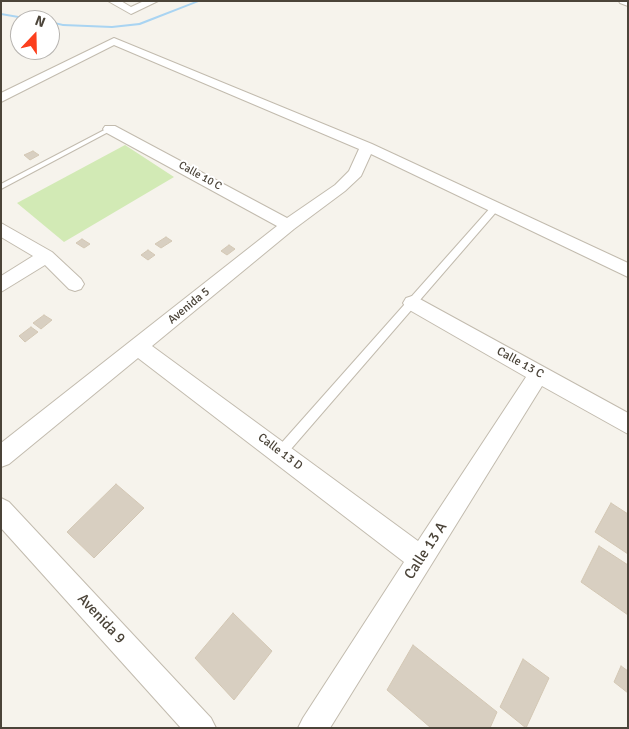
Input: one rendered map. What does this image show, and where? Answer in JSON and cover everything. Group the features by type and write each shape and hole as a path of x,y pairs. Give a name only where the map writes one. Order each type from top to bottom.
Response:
{"street":[{"path":"113,1 131,11 153,1"},
{"path":"1,98 114,41 367,147 494,209 628,271"},
{"name":"Calle 10 C","path":"110,129 182,166 288,226"},
{"name":"Avenida 5","path":"1,457 288,226 340,188 356,173 367,147"},
{"path":"1,229 46,256 74,284"},
{"path":"1,285 46,256"},
{"name":"Calle 13 C","path":"412,303 628,424"},
{"name":"Calle 13 D","path":"138,347 281,452 421,559"},
{"name":"Calle 13 A","path":"313,728 539,374"},
{"name":"Avenida 9","path":"1,510 201,728"}],"lane":[{"path":"1,187 110,129"},
{"path":"281,452 494,209"}],"green space":[{"path":"125,145 174,177 64,242 17,203"}],"building":[{"path":"33,151 39,155 30,160 24,155"},
{"path":"166,237 172,241 161,248 155,244"},
{"path":"82,239 90,244 84,248 76,243"},
{"path":"229,245 235,249 227,255 221,251"},
{"path":"148,250 155,255 148,260 141,255"},
{"path":"44,315 52,320 41,329 33,323"},
{"path":"31,327 38,332 25,342 19,336"},
{"path":"116,484 144,508 94,558 67,532"},
{"path":"611,503 628,514 628,554 595,532"},
{"path":"599,546 628,565 628,615 581,582"},
{"path":"233,613 272,651 234,700 195,658"},
{"path":"413,645 497,712 490,728 431,728 387,690"},
{"path":"523,659 549,678 526,728 500,707"},
{"path":"621,666 628,671 628,693 614,682"}],"waterway":[{"path":"60,24 112,27 140,24 200,1"},
{"path":"1,14 10,16"}]}
